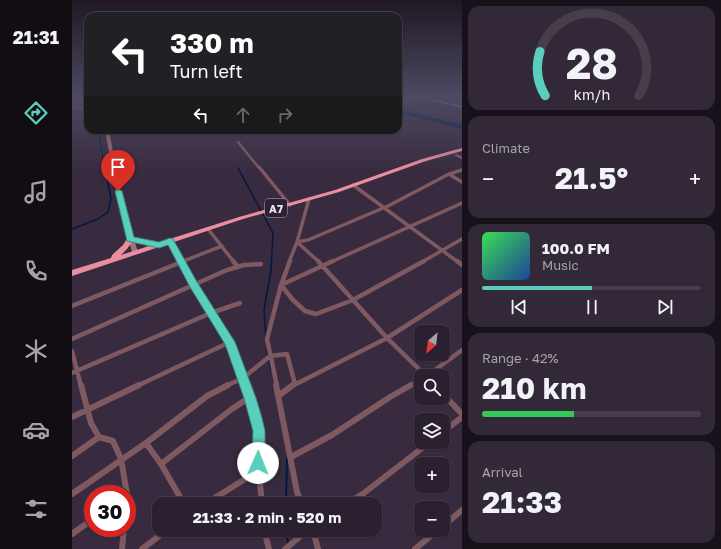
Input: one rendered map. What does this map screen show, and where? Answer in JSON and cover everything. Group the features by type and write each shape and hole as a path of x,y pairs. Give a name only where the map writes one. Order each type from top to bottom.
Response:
{"highway":[{"name":"A7","path":"72,273 208,229 353,186 462,148"},
{"name":"A7","path":"417,163 462,154"},
{"path":"109,260 125,247 130,239 159,245"}],"street":[{"path":"108,134 121,206 135,252"},
{"path":"238,142 290,205"},
{"path":"456,156 462,158"},
{"path":"297,242 308,240 384,207 449,174 462,170"},
{"path":"449,174 462,182"},
{"path":"353,186 412,227 462,265"},
{"path":"299,497 267,339 281,285 297,242 298,232 305,209 310,199"},
{"path":"281,285 412,227 462,203"},
{"path":"208,229 238,266"},
{"path":"281,285 293,300 305,311 316,314 353,300 462,239"},
{"path":"170,241 194,284 230,342 243,378 259,431 259,473 261,497"},
{"path":"297,242 322,266 387,338 419,369"},
{"path":"72,306 222,246"},
{"path":"72,339 194,284 208,280 238,266 256,263 261,264"},
{"path":"278,396 295,384 387,338 462,290"},
{"path":"75,372 212,313 240,303"},
{"path":"72,417 230,342"},
{"path":"436,369 462,350"},
{"path":"72,351 75,372 91,423 99,437 113,441 121,459 125,485"},
{"path":"72,494 146,443 207,396 243,378 270,356 287,354 295,384"},
{"path":"291,457 332,435 390,397 414,384"},
{"path":"161,464 232,409 250,398"},
{"path":"450,401 462,414"},
{"path":"450,426 462,417"},
{"path":"72,456 99,437"},
{"path":"146,443 161,464 180,497"},
{"path":"358,497 421,449"},
{"path":"216,497 250,476 259,473"},
{"path":"450,520 462,510"},
{"path":"72,534 84,525"},
{"path":"122,549 123,537"},
{"path":"142,549 158,537"},
{"path":"266,537 269,549"},
{"path":"285,549 299,537"},
{"path":"314,537 318,549"},
{"path":"415,549 430,537"}],"waterway":[{"path":"440,122 462,127"},
{"path":"99,134 105,168"},
{"path":"72,229 98,219 108,212 111,199 105,167"},
{"path":"238,168 273,233 271,271 264,309 266,337"},
{"path":"267,349 271,370"},
{"path":"286,497 287,458"},
{"path":"287,537 288,543"}],"route":[{"path":"118,191 130,239 159,245 170,241 194,284 230,342 256,418 259,431 258,463"}]}
